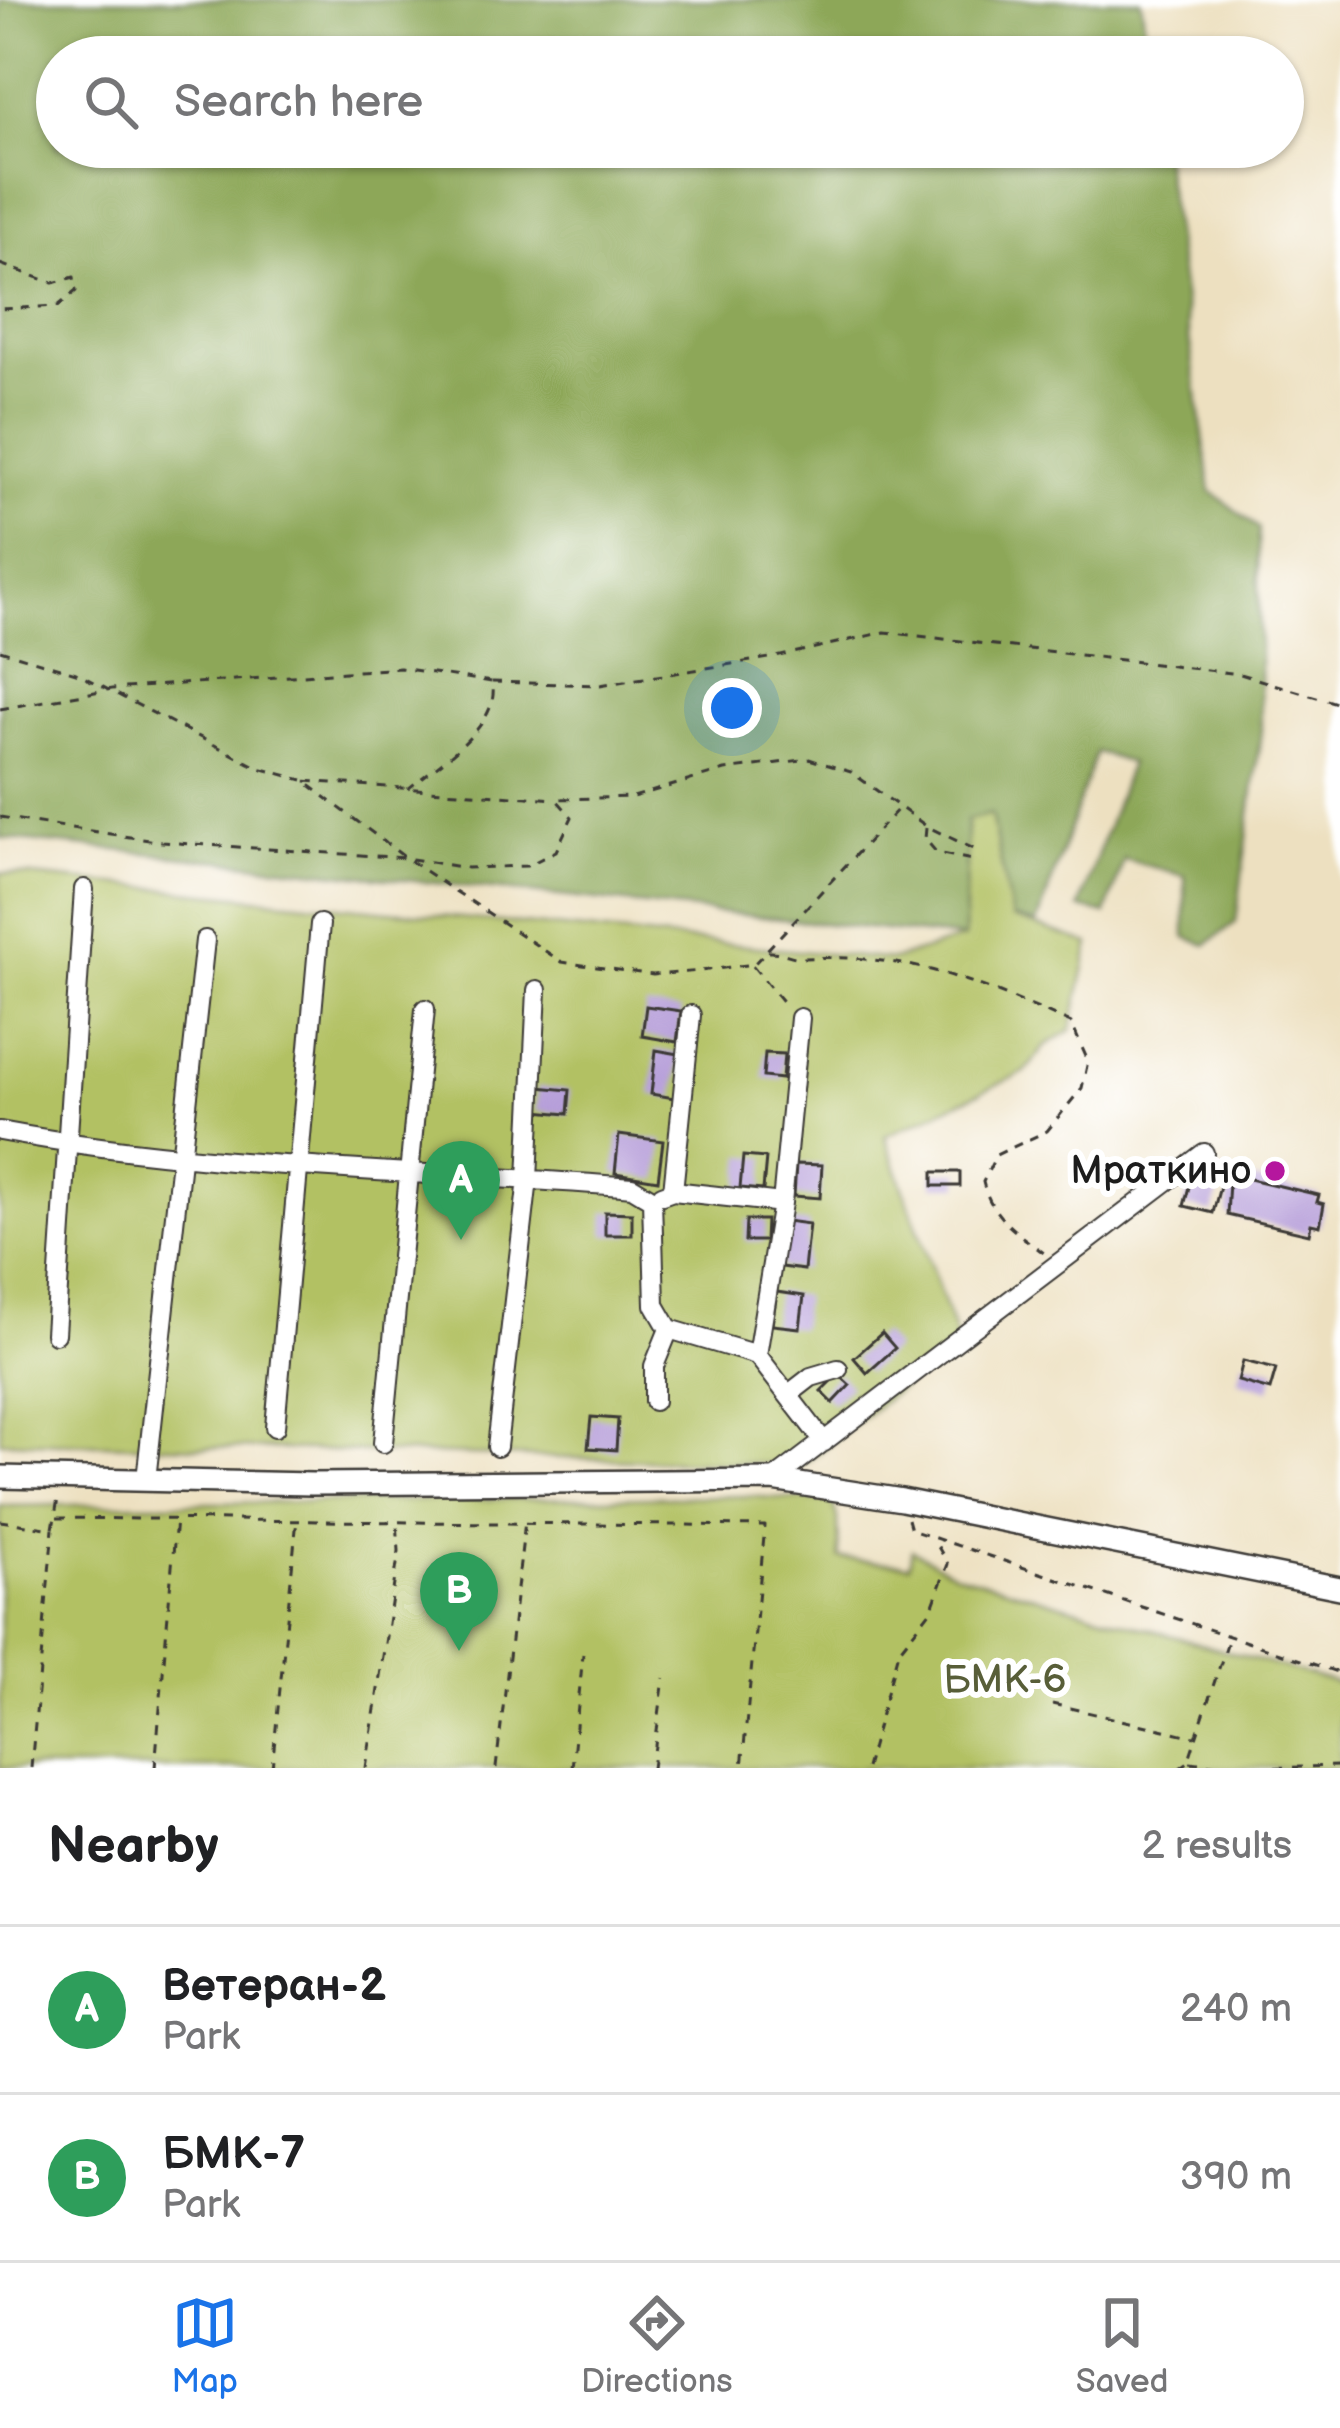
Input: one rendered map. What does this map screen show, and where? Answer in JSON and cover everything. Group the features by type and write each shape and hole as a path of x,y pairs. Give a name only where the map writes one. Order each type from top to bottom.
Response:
{"main road":[{"path":"0,1477 773,1480 902,1500 1340,1588"}],"lane":[{"path":"55,1334 71,1144 84,889"},
{"path":"275,1427 320,924"},
{"path":"146,1480 205,940"},
{"path":"497,1447 528,1179 537,990"},
{"path":"383,1443 425,1010"},
{"path":"673,1191 692,1016"},
{"path":"757,1355 782,1203 800,1018"},
{"path":"0,1131 71,1144 298,1168 632,1187 652,1199"},
{"path":"773,1480 1204,1154"},
{"path":"652,1199 673,1191 782,1203"},
{"path":"652,1199 655,1304 669,1329 757,1355 824,1442"},
{"path":"654,1401 654,1366 669,1329"},
{"path":"789,1394 811,1377 838,1369"}],"path":[{"path":"0,264 53,283 74,277 76,291 58,306 0,309"},
{"path":"0,709 112,689 400,668 492,682 600,685 776,657 885,632 1240,674 1340,704"},
{"path":"0,650 112,689 259,768 304,781 556,799 633,796 724,770 809,759 851,772 926,826 976,850"},
{"path":"407,790 487,718 495,694 492,682"},
{"path":"304,781 406,858 562,962 653,975 754,964 900,807"},
{"path":"0,817 162,842 406,858 467,868 527,866 556,851 572,817 556,799"},
{"path":"926,826 926,839 937,853 972,860"},
{"path":"764,952 893,960 954,972 1071,1022 1088,1061 1082,1088 1047,1131 996,1155 982,1182 988,1204 1003,1222 1060,1265"},
{"path":"754,964 767,988 800,1018"},
{"path":"31,1768 58,1478"},
{"path":"902,1500 911,1530 1340,1672"},
{"path":"155,1768 176,1516"},
{"path":"57,1518 397,1518 765,1526 742,1768"},
{"path":"366,1768 399,1551 397,1518"},
{"path":"272,1768 298,1519"},
{"path":"496,1768 525,1520"},
{"path":"0,1521 53,1529"},
{"path":"866,1768 898,1652 931,1610 948,1564 933,1538"},
{"path":"1180,1768 1188,1762 1229,1636"},
{"path":"572,1768 583,1654"},
{"path":"652,1768 664,1678"},
{"path":"1052,1704 1196,1737"},
{"path":"1188,1762 1254,1768 1340,1766"}],"green space":[{"path":"0,0 1141,0 1146,36 36,36 36,168 1165,168 1211,491 1258,528 1261,731 1236,922 1206,945 1185,937 1185,876 1124,859 1106,914 1079,908 1130,763 1096,752 1037,924 1012,918 991,814 967,820 964,938 0,838"},
{"path":"991,813 1013,918 1090,944 1071,1030 1045,1046 1025,1072 885,1136 958,1343 803,1465 0,1441 0,873 893,960 964,938 967,820"},
{"name":"БМК-6","path":"745,1496 831,1501 838,1517 839,1558 909,1565 912,1550 954,1573 1340,1684 1340,1768 0,1768 0,1506"}],"building":[{"path":"646,1006 681,1011 677,1042 642,1036"},
{"path":"656,1050 679,1054 674,1098 651,1094"},
{"path":"765,1053 784,1054 782,1079 763,1077"},
{"path":"538,1087 570,1090 568,1114 536,1111"},
{"path":"619,1135 663,1141 658,1180 615,1173"},
{"path":"743,1156 766,1158 763,1190 740,1188"},
{"path":"796,1164 822,1165 820,1198 794,1196"},
{"path":"1204,1166 1224,1171 1213,1213 1184,1206 1191,1179 1201,1182"},
{"path":"933,1172 960,1172 960,1186 933,1186"},
{"path":"1237,1176 1319,1195 1317,1202 1324,1204 1320,1226 1311,1224 1309,1234 1227,1215 1229,1182 1236,1184"},
{"path":"605,1212 632,1213 632,1235 605,1235"},
{"path":"746,1220 766,1220 765,1241 745,1241"},
{"path":"786,1221 809,1224 804,1270 781,1267"},
{"path":"777,1292 804,1296 800,1328 772,1325"},
{"path":"882,1333 895,1348 867,1373 854,1358"},
{"path":"1243,1361 1276,1369 1270,1390 1238,1381"},
{"path":"838,1374 850,1385 833,1403 821,1391"},
{"path":"591,1417 618,1419 616,1450 588,1448"}],"place":[{"name":"Мраткино","path":"1275,1171"},
{"name":"Ветеран-2","path":"461,1240"},
{"name":"БМК-7","path":"459,1651"}]}
